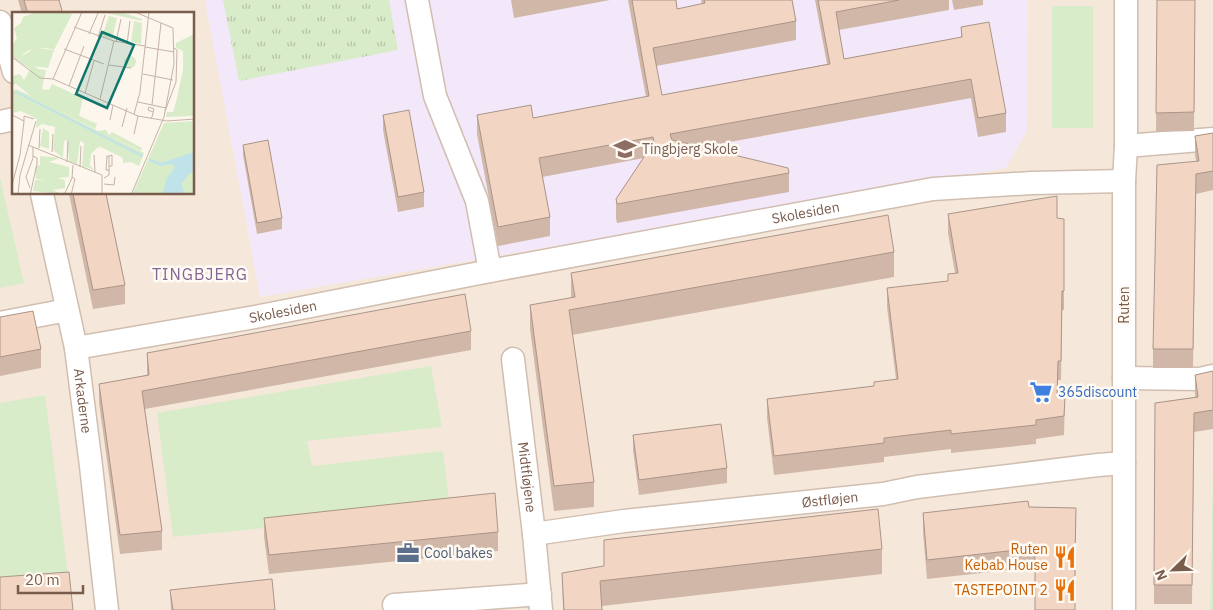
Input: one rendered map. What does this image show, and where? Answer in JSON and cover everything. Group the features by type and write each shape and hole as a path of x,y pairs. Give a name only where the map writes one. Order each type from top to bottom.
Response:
{"street":[{"path":"417,0 435,96 478,201 490,272"},
{"name":"Ruten","path":"1124,610 1126,0"},
{"path":"0,22 12,65"},
{"path":"1126,146 1213,139"},
{"name":"Skolesiden","path":"76,348 255,317 933,189 1032,183 1124,181"},
{"name":"Arkaderne","path":"42,195 76,348 107,610"},
{"path":"0,323 67,310"},
{"name":"Midtfløjene","path":"394,605 540,602 534,534 513,359"},
{"path":"1124,378 1200,379 1213,376"},
{"name":"Østfløjen","path":"534,534 624,521 883,494 917,487 1124,463"}],"shaded area":[{"path":"0,0 1213,0 1213,466 1210,610 0,610"},
{"name":"Tingbjerg Skole","path":"205,0 1028,0 1027,130 1006,168 260,297"}],"green space":[{"path":"223,0 389,0 398,50 239,81"},
{"path":"1052,6 1093,6 1093,128 1052,128"},
{"path":"0,178 24,283 0,288"},
{"path":"431,366 442,427 307,441 312,466 443,451 450,510 173,537 157,413"},
{"path":"45,395 69,582 0,586 0,403"},
{"path":"1213,466 1213,610 1210,610"}],"building":[{"path":"24,0 59,0 62,12 27,12"},
{"path":"632,0 676,0 677,9 705,3 704,0 792,0 796,21 653,48 662,95 830,64 818,0 899,0 836,12 844,59 962,37 961,27 989,22 1006,113 978,118 971,79 670,134 672,140 788,168 789,173 617,204 616,199 654,142 653,137 539,158 550,217 498,227 477,115 531,105 533,118 649,96"},
{"path":"1157,0 1195,0 1194,112 1156,113"},
{"path":"409,110 424,192 398,197 383,115"},
{"path":"1213,133 1213,171 1196,174 1193,349 1153,349 1157,165 1199,161 1195,136"},
{"path":"268,140 282,218 257,223 243,145"},
{"path":"73,195 106,195 125,285 93,290"},
{"path":"1057,196 1057,218 1064,219 1064,291 1062,291 1061,361 1058,361 1057,395 1065,397 1064,416 1036,420 1036,425 951,434 951,430 884,438 884,443 774,456 767,399 874,386 874,382 898,379 887,288 948,281 948,274 958,273 948,214"},
{"path":"888,215 894,252 569,310 594,482 554,486 530,305 575,297 571,273"},
{"path":"465,294 471,331 142,391 162,531 120,535 99,384 149,375 147,353"},
{"path":"33,311 41,349 0,357 0,317"},
{"path":"1213,371 1213,410 1194,413 1192,585 1154,585 1155,403 1198,397 1195,375"},
{"path":"721,424 727,468 639,480 633,435"},
{"path":"495,493 498,532 269,555 264,518"},
{"path":"1028,501 1029,507 1076,508 1075,554 1073,555 1073,561 1075,562 1075,590 1073,590 1073,596 1075,597 1075,610 1035,610 1035,548 927,560 923,513"},
{"path":"878,509 882,549 600,581 602,610 564,610 562,573 604,566 604,540"},
{"path":"69,572 73,610 0,610 0,577"},
{"path":"272,579 275,610 173,610 170,590"}],"place":[{"name":"Tingbjerg Skole","path":"625,149"},
{"name":"365discount","path":"1041,392"},
{"name":"Cool bakes","path":"408,553"},
{"name":"Ruten Kebab House","path":"1065,557"},
{"name":"TASTEPOINT 2","path":"1065,590"}],"district":[{"name":"TINGBJERG","path":"200,274"}]}
